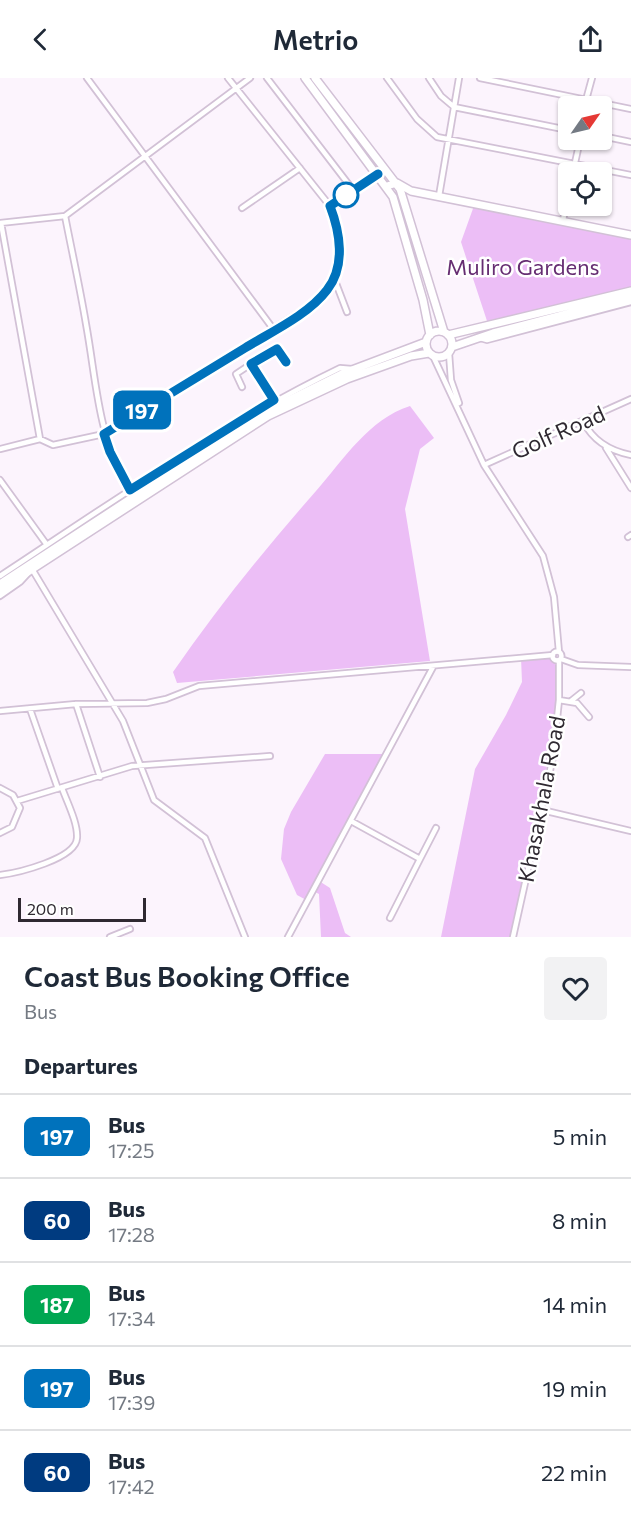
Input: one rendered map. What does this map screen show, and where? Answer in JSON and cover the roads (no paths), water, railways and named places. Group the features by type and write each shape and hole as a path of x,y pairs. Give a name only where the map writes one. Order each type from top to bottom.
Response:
{"main road":[{"path":"0,584 257,416 354,369 426,342 430,335 423,300 393,197 305,78"},
{"path":"315,78 397,183 450,350"},
{"path":"325,105 332,100"},
{"path":"352,139 359,134"},
{"path":"387,186 397,183 411,191 631,235"},
{"path":"393,197 402,196 411,191"},
{"path":"430,335 446,334 615,296 631,289"},
{"path":"0,590 268,416 347,379 411,356 431,354 441,357 450,350 479,337 631,297"},
{"path":"423,300 433,298"},
{"path":"426,342 431,354"}],"street":[{"path":"87,78 274,330"},
{"path":"0,449 40,439 53,445 104,434 274,330 321,296 334,278 340,248 330,206 228,78"},
{"path":"40,439 0,223 65,216 146,158 250,78"},
{"path":"267,78 353,190"},
{"path":"387,78 425,128 437,137 560,162"},
{"path":"429,78 441,96 454,107 558,128"},
{"path":"439,196 459,78"},
{"path":"480,78 567,96"},
{"path":"587,96 592,78"},
{"path":"612,105 631,109"},
{"path":"612,138 631,142"},
{"path":"242,208 300,168"},
{"path":"612,171 631,174"},
{"path":"330,206 378,174"},
{"path":"65,216 86,323 104,434 110,452 130,490"},
{"path":"563,221 564,216"},
{"path":"334,278 347,312"},
{"path":"479,337 487,340 631,302"},
{"path":"242,387 236,374 277,349 286,362"},
{"path":"450,350 451,380 465,423"},
{"path":"0,711 76,704 158,701 199,686 553,656 559,652 553,588 543,556 484,465 431,354"},
{"path":"251,364 274,400"},
{"path":"0,576 158,472 274,400 340,368 354,369"},
{"name":"Golf Road","path":"484,465 631,399"},
{"path":"583,421 588,430 606,448 631,488"},
{"path":"606,448 631,455"},
{"path":"158,472 170,472"},
{"path":"0,480 47,545"},
{"path":"0,596 20,582 32,569 126,727 151,793 159,806 205,838 245,937"},
{"name":"Khasakhala Road","path":"513,937 556,739 559,652"},
{"path":"553,656 555,660 578,665 631,667"},
{"path":"288,937 433,667"},
{"path":"571,701 581,693"},
{"path":"559,700 577,703 589,717"},
{"path":"76,704 100,777"},
{"path":"0,875 45,863 74,846 78,838 30,709"},
{"path":"18,801 132,766 270,756"},
{"path":"0,788 18,801 20,808 12,827 0,833"},
{"path":"542,810 631,831"},
{"path":"351,822 420,859"},
{"path":"390,918 436,828"},
{"path":"110,937 130,929"}],"park label":[{"name":"Muliro Gardens","path":"523,266"}]}
